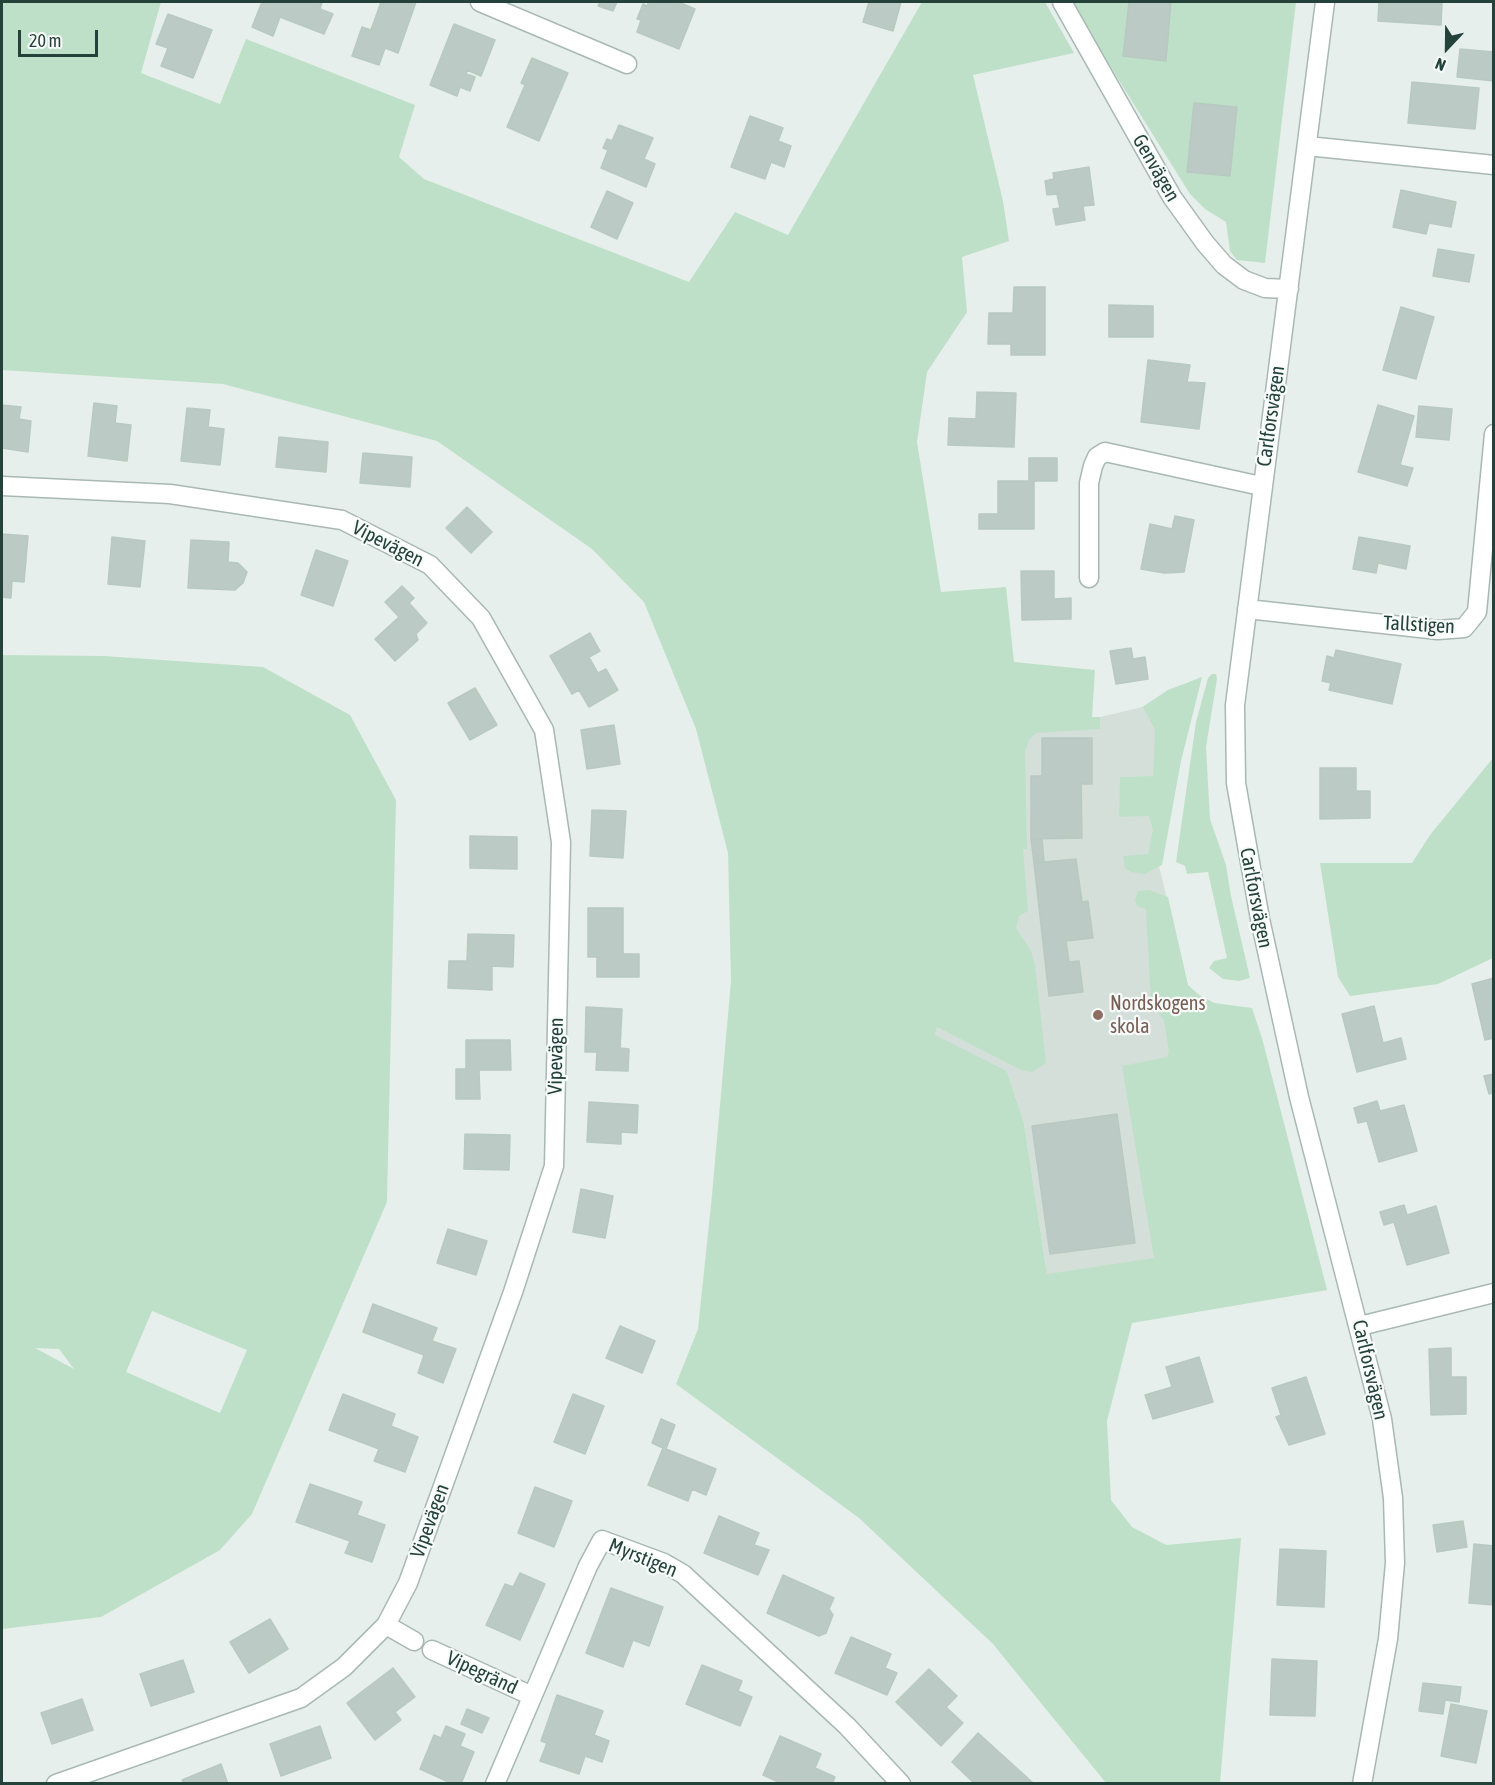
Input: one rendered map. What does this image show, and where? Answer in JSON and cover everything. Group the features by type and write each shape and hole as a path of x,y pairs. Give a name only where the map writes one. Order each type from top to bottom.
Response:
{"street":[{"path":"480,2 627,64"},
{"name":"Genvägen","path":"1062,2 1172,197 1205,243 1224,265 1244,280 1265,288 1289,289"},
{"name":"Carlforsvägen","path":"1325,2 1289,289 1261,486 1235,705 1236,783 1249,867 1299,1096 1360,1326 1382,1419 1394,1498 1395,1563 1388,1639 1362,1784"},
{"path":"1307,146 1494,165"},
{"name":"Tallstigen","path":"1247,609 1438,630 1464,628 1477,612 1494,434"},
{"path":"1089,578 1089,483 1097,457 1105,452 1261,486"},
{"name":"Vipevägen","path":"2,486 170,494 342,520 430,565 481,618 544,730 561,842 554,1166 513,1292 408,1583 386,1625 344,1667 301,1698 56,1784"},
{"path":"1360,1326 1494,1293"},
{"name":"Myrstigen","path":"495,1784 588,1566 602,1540 664,1563 683,1574 847,1726 901,1784"},
{"path":"386,1625 414,1641"},
{"name":"Vipegränd","path":"432,1650 532,1696"}],"shaded area":[{"name":"Nordskogens skola","path":"1194,686 1159,866 1188,985 1205,1000 1224,1006 1252,1008 1327,1290 1050,1333 1046,1267 1024,1123 1007,1071 935,1036 953,719 1092,719 1142,707 1168,690"}],"green space":[{"path":"2,2 161,2 141,73 220,104 246,39 415,105 399,157 424,179 689,282 735,212 788,235 922,2 1045,2 1074,53 973,75 1003,201 1009,241 962,257 967,312 927,372 917,442 941,592 1006,587 1014,662 1095,670 1092,717 1100,717 1100,729 1036,733 1029,740 1025,752 1027,849 1023,849 1028,911 1019,916 1016,928 1031,951 1035,965 1046,1063 1032,1072 1021,1070 937,1027 935,1035 1007,1071 1024,1123 1047,1274 1154,1258 1122,1066 1167,1057 1169,1052 1164,1020 1151,1004 1146,909 1137,906 1135,901 1138,891 1149,890 1168,897 1188,985 1196,993 1214,1003 1252,1008 1262,1038 1327,1290 1132,1323 1107,1421 1111,1500 1132,1527 1166,1545 1241,1538 1220,1783 1106,1783 993,1644 859,1518 676,1384 698,1329 712,1195 731,981 728,853 696,729 644,602 592,549 437,441 223,384 2,370"},
{"path":"1070,2 1296,2 1265,263 1237,260 1230,251 1226,222 1205,209 1190,194"},
{"path":"2,655 104,656 263,667 350,715 396,800 387,1202 252,1514 220,1550 101,1617 2,1629","holes":["152,1311 247,1350 220,1413 126,1372","35,1348 59,1349 74,1369"]},
{"path":"1216,674 1217,679 1206,747 1210,819 1226,865 1250,978 1239,981 1223,979 1209,968 1214,961 1227,958 1208,872 1187,874 1185,866 1176,862 1196,722 1208,678"},
{"path":"1202,677 1181,761 1162,865 1145,874 1131,872 1125,868 1123,856 1148,854 1153,830 1149,816 1119,817 1120,777 1153,776 1155,730 1143,707 1168,690"},
{"path":"1493,758 1493,958 1438,984 1350,996 1338,977 1320,863 1412,863 1430,835"}],"building":[{"path":"262,2 322,2 320,9 333,14 324,34 280,17 273,36 252,27"},
{"path":"381,2 416,2 398,53 385,48 379,65 352,56 362,27 371,30"},
{"path":"600,2 617,2 613,11 598,6"},
{"path":"649,2 678,2 695,9 679,49 637,32 641,20 637,19 643,4 647,6"},
{"path":"869,2 901,2 893,31 863,22"},
{"path":"1129,2 1171,2 1166,61 1123,56"},
{"path":"1379,2 1442,2 1441,25 1378,21"},
{"path":"168,14 212,30 193,78 161,66 168,48 156,44"},
{"path":"454,24 495,40 481,76 467,70 466,74 475,77 470,91 460,87 457,96 430,85"},
{"path":"1460,49 1494,52 1494,81 1457,77"},
{"path":"532,58 568,73 539,141 507,127 525,85 521,83"},
{"path":"1412,82 1479,88 1475,129 1408,123"},
{"path":"1194,103 1237,107 1230,176 1187,172"},
{"path":"750,116 783,128 778,141 791,146 784,167 771,162 765,179 731,167"},
{"path":"619,125 653,138 644,159 655,164 646,187 601,168 608,150 603,148 607,139 612,141"},
{"path":"1089,167 1094,205 1083,206 1085,220 1056,225 1053,209 1060,208 1057,194 1047,195 1045,181 1054,179 1053,173"},
{"path":"1401,190 1456,202 1451,227 1429,223 1426,234 1393,227"},
{"path":"607,191 633,203 617,239 591,227"},
{"path":"1438,249 1474,255 1469,282 1433,276"},
{"path":"1014,287 1045,287 1045,355 1011,355 1011,344 988,344 989,313 1013,313"},
{"path":"1109,305 1153,306 1153,337 1109,337"},
{"path":"1401,307 1434,317 1416,379 1383,370"},
{"path":"1148,360 1190,365 1187,382 1205,383 1199,429 1141,422"},
{"path":"977,392 1016,393 1014,447 948,445 949,418 976,419"},
{"path":"94,403 117,406 115,423 131,425 127,461 88,456"},
{"path":"2,405 21,407 19,419 31,421 28,452 2,448"},
{"path":"1378,405 1414,416 1400,465 1413,468 1407,486 1358,472"},
{"path":"1419,406 1452,409 1449,440 1416,437"},
{"path":"187,408 210,410 208,427 224,429 220,465 181,461"},
{"path":"279,437 328,442 326,472 276,467"},
{"path":"363,453 412,457 410,487 360,483"},
{"path":"1029,458 1057,458 1057,481 1034,481 1034,529 979,529 979,514 998,514 998,481 1029,481"},
{"path":"467,507 492,532 471,553 446,528"},
{"path":"1175,516 1194,520 1184,572 1164,573 1141,569 1150,524 1172,529"},
{"path":"2,534 28,536 24,582 12,581 11,598 2,597"},
{"path":"112,537 145,541 140,587 108,584"},
{"path":"1359,537 1410,546 1406,569 1378,563 1376,573 1353,569"},
{"path":"191,540 229,542 228,562 238,563 247,572 243,583 235,590 188,588"},
{"path":"316,550 348,561 333,606 301,595"},
{"path":"1021,571 1054,571 1054,599 1071,598 1071,619 1022,620"},
{"path":"402,586 414,598 409,603 427,623 416,634 418,640 395,661 375,639 399,617 385,602"},
{"path":"590,633 600,651 589,657 598,673 606,669 618,690 589,707 579,690 572,694 550,656"},
{"path":"1131,648 1133,659 1145,657 1148,679 1116,684 1110,651"},
{"path":"1336,650 1401,664 1392,704 1329,690 1331,683 1322,681 1327,656 1334,658"},
{"path":"475,688 497,725 470,740 448,703"},
{"path":"614,725 620,764 587,769 581,730"},
{"path":"1042,738 1092,738 1092,784 1081,784 1082,838 1031,839 1031,776 1042,776"},
{"path":"1320,768 1356,768 1356,791 1370,791 1370,818 1320,819"},
{"path":"592,810 626,811 623,858 590,856"},
{"path":"470,836 517,837 517,869 470,868"},
{"path":"1042,838 1044,862 1034,863 1031,839"},
{"path":"1076,859 1082,902 1088,901 1093,938 1066,941 1069,962 1079,961 1083,992 1049,996 1034,863"},
{"path":"588,908 623,908 623,954 639,954 639,977 597,977 597,957 588,957"},
{"path":"468,934 514,935 513,967 492,966 492,990 448,988 449,961 467,961"},
{"path":"1494,978 1494,1038 1485,1040 1472,984"},
{"path":"1374,1006 1383,1043 1401,1038 1406,1059 1357,1072 1342,1014"},
{"path":"586,1007 622,1009 620,1048 629,1049 628,1071 596,1070 597,1052 585,1052"},
{"path":"466,1040 510,1040 511,1070 479,1070 480,1099 456,1099 456,1069 466,1069"},
{"path":"1494,1074 1494,1092 1489,1094 1484,1076"},
{"path":"1377,1101 1380,1111 1404,1105 1417,1151 1379,1162 1367,1121 1358,1123 1354,1108"},
{"path":"589,1102 638,1105 637,1133 621,1132 621,1144 587,1142"},
{"path":"1117,1114 1135,1243 1050,1254 1032,1126"},
{"path":"465,1134 510,1135 509,1170 464,1169"},
{"path":"581,1189 613,1196 605,1238 573,1232"},
{"path":"1404,1205 1407,1215 1436,1206 1449,1253 1407,1265 1394,1222 1384,1225 1380,1212"},
{"path":"448,1229 487,1241 476,1275 437,1263"},
{"path":"373,1304 437,1328 432,1341 456,1349 443,1383 418,1373 424,1355 363,1332"},
{"path":"620,1326 655,1341 642,1373 606,1358"},
{"path":"1451,1348 1451,1377 1466,1377 1466,1414 1431,1415 1429,1349"},
{"path":"1199,1357 1213,1402 1153,1419 1145,1395 1172,1387 1166,1367"},
{"path":"1306,1377 1325,1434 1289,1445 1276,1417 1281,1415 1272,1388"},
{"path":"343,1394 395,1414 391,1426 418,1437 405,1472 374,1461 379,1449 329,1430"},
{"path":"573,1394 604,1406 585,1454 554,1442"},
{"path":"661,1419 675,1425 666,1449 716,1469 706,1495 692,1489 688,1501 648,1485 663,1448 652,1443"},
{"path":"310,1484 362,1502 357,1515 385,1525 372,1562 345,1553 350,1541 296,1522"},
{"path":"535,1487 572,1501 554,1547 518,1533"},
{"path":"719,1516 759,1533 754,1545 769,1550 758,1575 704,1553"},
{"path":"1463,1521 1467,1547 1437,1552 1433,1525"},
{"path":"1474,1544 1494,1546 1494,1605 1469,1603"},
{"path":"1280,1549 1326,1551 1324,1607 1277,1605"},
{"path":"520,1573 545,1584 520,1640 486,1625 505,1584 513,1587"},
{"path":"783,1575 834,1598 829,1609 833,1615 826,1633 819,1636 767,1613"},
{"path":"611,1588 663,1607 649,1646 633,1640 623,1667 586,1653"},
{"path":"270,1619 288,1649 249,1673 230,1642"},
{"path":"851,1637 891,1654 885,1668 897,1673 887,1695 835,1673"},
{"path":"1272,1659 1317,1661 1315,1716 1270,1715"},
{"path":"183,1660 194,1692 151,1706 140,1674"},
{"path":"702,1665 742,1681 738,1691 752,1697 740,1726 686,1704"},
{"path":"393,1668 415,1697 395,1712 401,1720 375,1740 347,1703"},
{"path":"929,1669 957,1696 946,1707 963,1723 941,1746 896,1702"},
{"path":"1423,1683 1461,1687 1459,1702 1445,1700 1443,1714 1419,1711"},
{"path":"557,1695 603,1711 594,1735 609,1741 602,1762 585,1756 579,1774 540,1761 547,1743 541,1741"},
{"path":"82,1699 93,1730 52,1744 41,1713"},
{"path":"1451,1704 1487,1711 1476,1763 1441,1756"},
{"path":"467,1709 489,1718 482,1733 461,1724"},
{"path":"320,1726 331,1758 281,1776 270,1744"},
{"path":"446,1726 465,1734 460,1746 474,1752 461,1784 453,1784 420,1769 434,1735 441,1738"},
{"path":"978,1733 1032,1782 1030,1784 975,1784 952,1762"},
{"path":"780,1736 821,1754 815,1768 835,1777 832,1784 783,1784 763,1775"},
{"path":"221,1764 228,1784 184,1784 182,1780"}],"place":[{"name":"Nordskogens skola","path":"1098,1015"}]}
